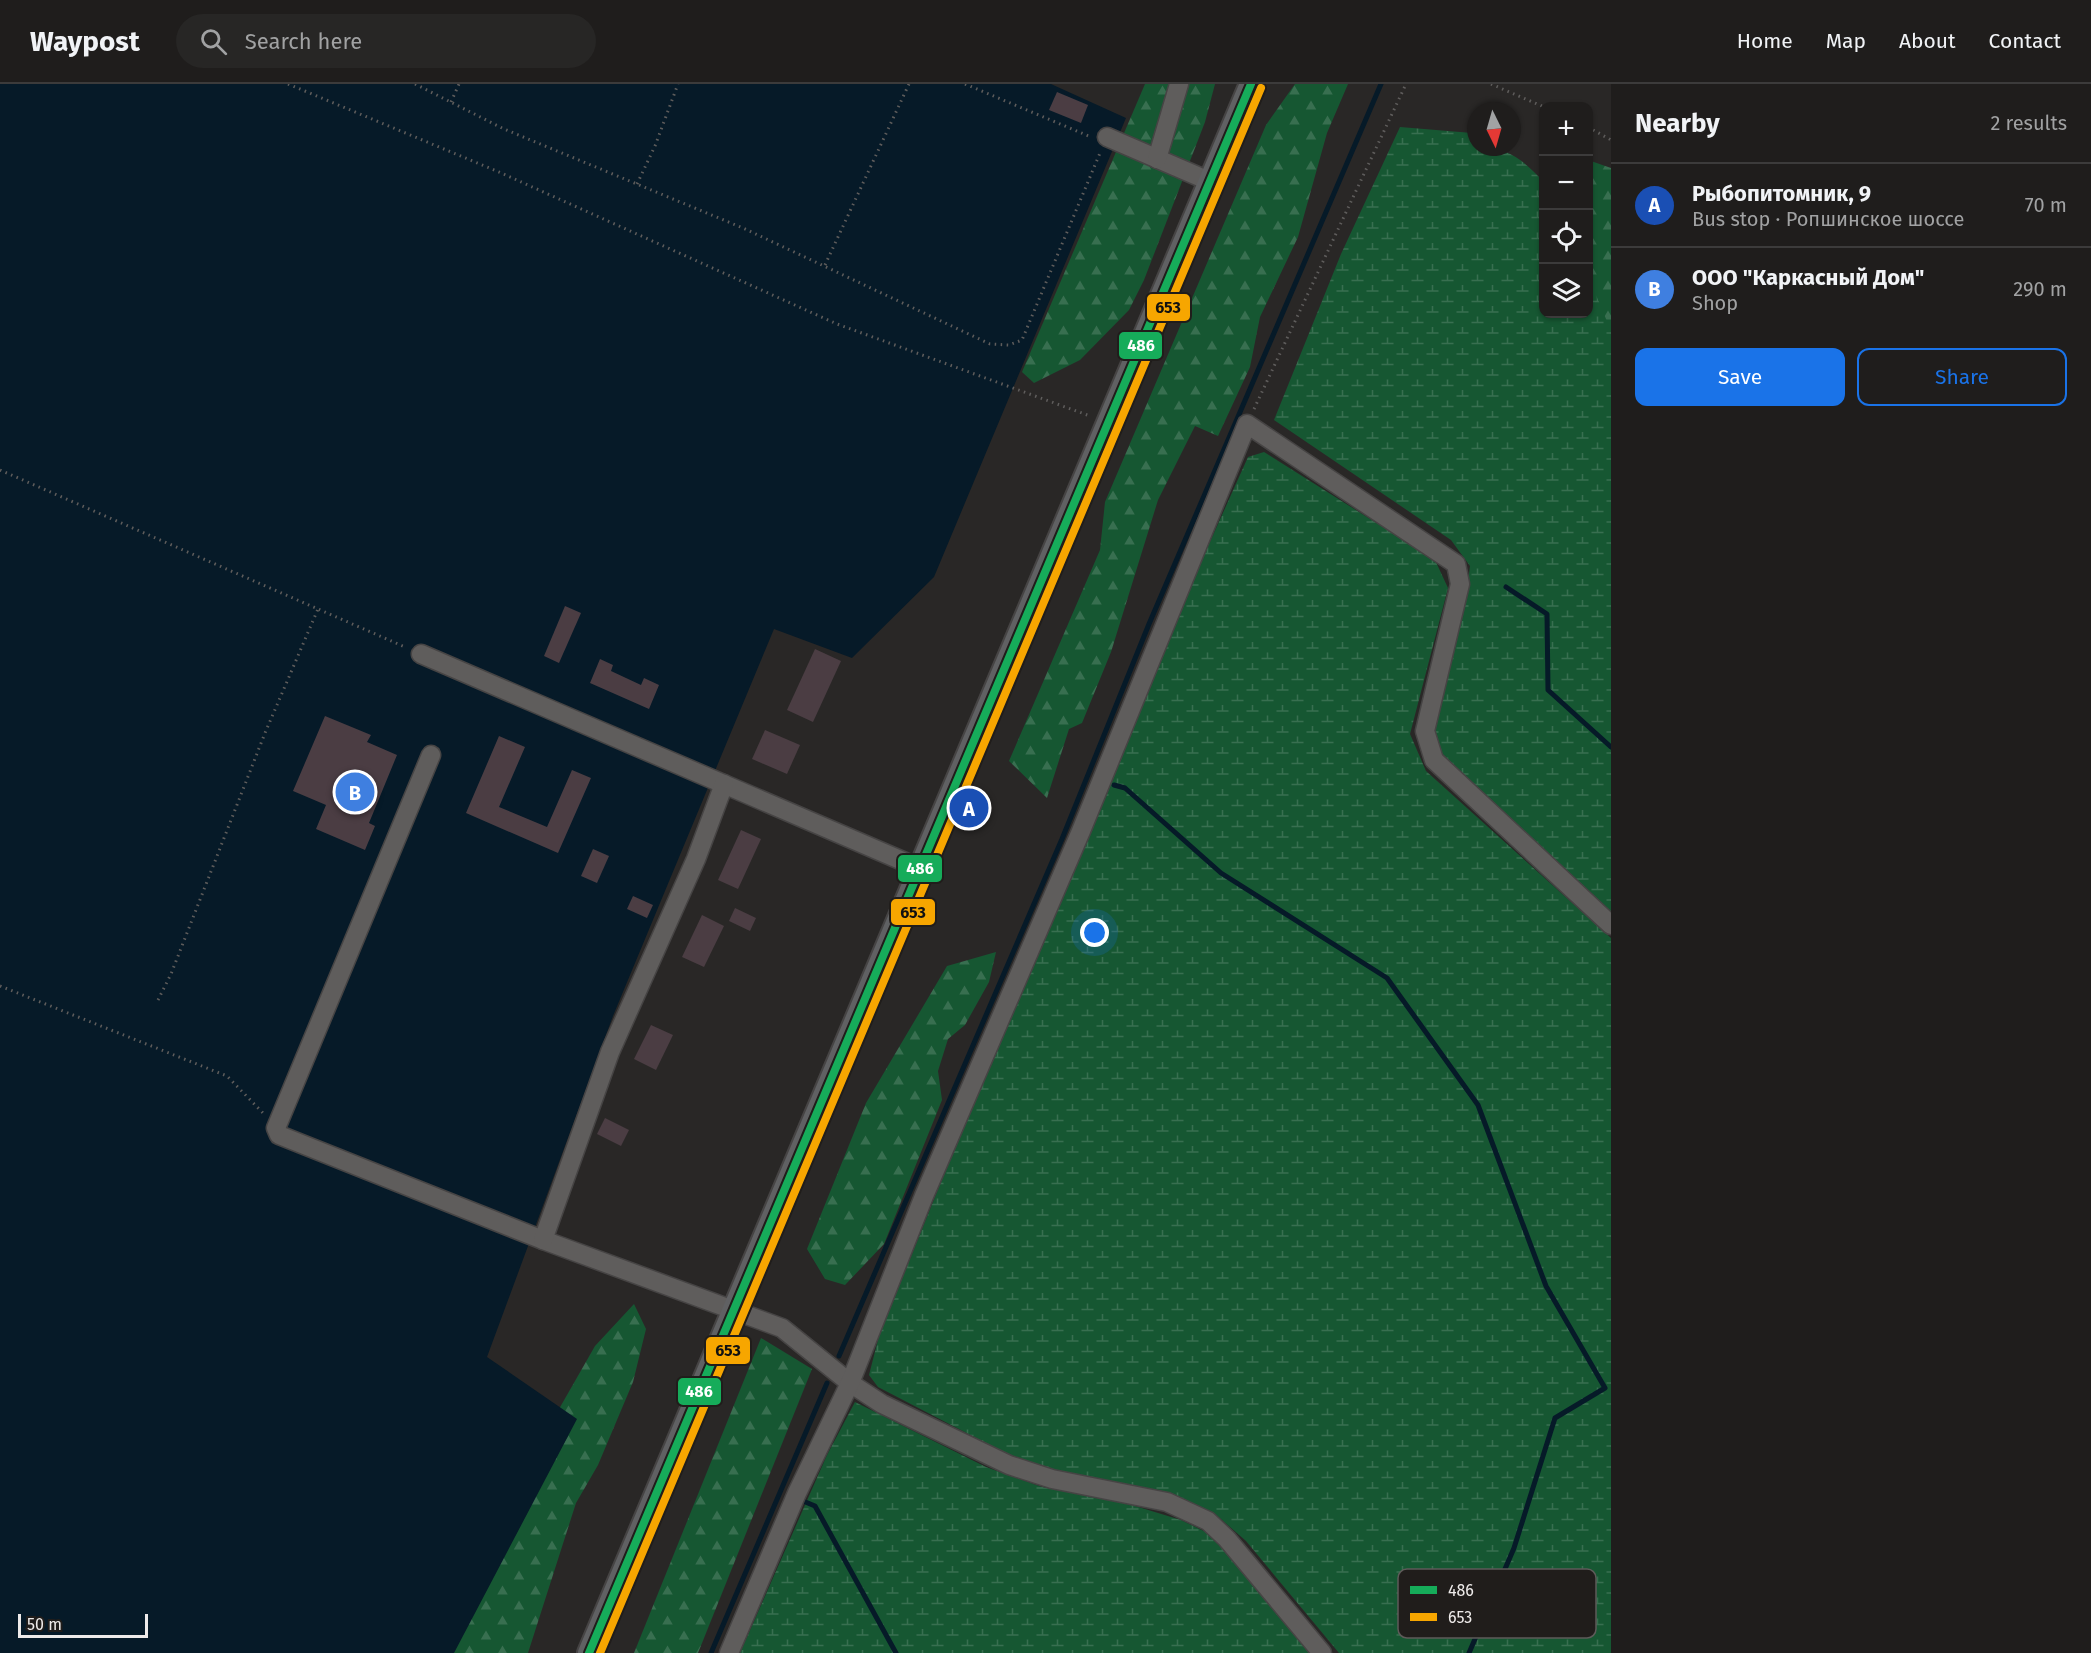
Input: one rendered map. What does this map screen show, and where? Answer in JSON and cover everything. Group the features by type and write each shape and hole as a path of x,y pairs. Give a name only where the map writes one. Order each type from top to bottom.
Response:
{"main road":[{"path":"590,1653 1251,84"}],"street":[{"path":"1157,159 1179,84"},
{"path":"1107,137 1209,181"},
{"path":"729,1653 797,1492 850,1383 924,1196 1081,831 1247,424 1456,564 1460,584 1425,731 1434,760 1611,924"},
{"path":"421,654 919,868"},
{"path":"431,755 276,1128 279,1135 543,1240 782,1328 850,1383 882,1404 1009,1465 1052,1479 1167,1502 1208,1521 1227,1539 1322,1653"},
{"path":"543,1240 610,1052 696,859 724,784"}],"path":[{"path":"288,84 499,172 837,324 1034,398 1108,423"},
{"path":"415,84 504,129 825,265 878,294 990,344 1009,345 1022,340 1107,137 1091,137 965,84"},
{"path":"451,102 459,84"},
{"path":"637,184 655,146 678,84"},
{"path":"825,265 909,84"},
{"path":"1247,424 1406,84"},
{"path":"1491,84 1539,105"},
{"path":"1593,130 1611,140"},
{"path":"0,471 421,654"},
{"path":"158,1000 176,963 265,733 318,609"},
{"path":"0,986 227,1076 276,1128"}],"green space":[{"path":"1145,84 1215,84 1205,122 1144,280 1129,310 1080,360 1034,383 1022,372"},
{"path":"1295,84 1348,84 1327,133 1298,237 1260,317 1250,367 1218,436 1195,426 1158,500 1111,652 1082,723 1069,729 1047,798 1009,761 1100,550 1105,502 1266,125"},
{"path":"1400,127 1467,133 1467,156 1514,156 1539,177 1539,318 1593,318 1593,288 1611,331 1611,912 1440,756 1433,728 1465,606 1470,566 1451,540 1274,420 1341,254"},
{"path":"1593,162 1611,168 1611,332 1593,298"},
{"path":"1264,452 1435,560 1448,588 1410,734 1426,771 1611,938 1611,1653 1339,1653 1246,1541 1214,1513 1160,1491 1054,1470 1005,1453 878,1387 869,1375 879,1336 941,1182 1101,807 1187,593 1248,457"},
{"path":"996,952 989,982 965,1025 948,1039 938,1071 942,1100 884,1244 845,1285 825,1279 807,1249 866,1103 947,966"},
{"path":"634,1304 646,1329 633,1382 598,1465 576,1503 528,1653 450,1653 547,1430 595,1346"},
{"path":"761,1338 812,1369 698,1653 634,1653"},
{"path":"855,1402 986,1467 1042,1487 1122,1502 1181,1520 1214,1536 1310,1653 740,1653 827,1455"}],"water":[{"path":"0,84 1051,84 1126,118 934,577 852,658 774,629 613,1016 487,1357 577,1419 454,1653 0,1653"}],"building":[{"path":"1057,92 1088,105 1081,123 1049,110"},
{"path":"565,606 581,613 559,663 544,656"},
{"path":"815,649 841,661 813,722 787,710"},
{"path":"600,659 613,665 611,671 641,685 644,678 659,685 649,709 590,683"},
{"path":"325,716 371,735 367,742 397,755 369,823 375,826 365,850 316,829 326,805 293,791"},
{"path":"765,730 800,745 787,774 752,759"},
{"path":"499,736 525,747 499,807 547,827 572,770 591,778 558,853 466,813"},
{"path":"741,830 761,839 738,889 718,880"},
{"path":"593,849 609,856 597,883 581,876"},
{"path":"633,896 653,905 647,918 627,909"},
{"path":"735,908 756,918 750,931 729,921"},
{"path":"702,915 724,926 704,967 682,957"},
{"path":"651,1025 673,1035 656,1070 634,1059"},
{"path":"605,1118 629,1130 621,1146 597,1134"}],"waterway":[{"path":"839,1356 1062,839 1149,624 1381,84"},
{"path":"1506,587 1547,614 1548,690 1611,747"},
{"path":"1114,785 1125,788 1221,873 1387,978 1478,1105 1546,1286 1605,1388 1555,1418 1514,1548 1505,1569"},
{"path":"711,1653 827,1383"},
{"path":"803,1501 815,1506 896,1653"},
{"path":"1469,1653 1475,1638"}],"transit line":[{"name":"486","path":"589,1653 1251,84"},
{"name":"653","path":"600,1653 1261,88"}],"place":[{"name":"ООО \"Каркасный Дом\"","path":"355,792"},
{"name":"Рыбопитомник, 9","path":"969,808"}]}
